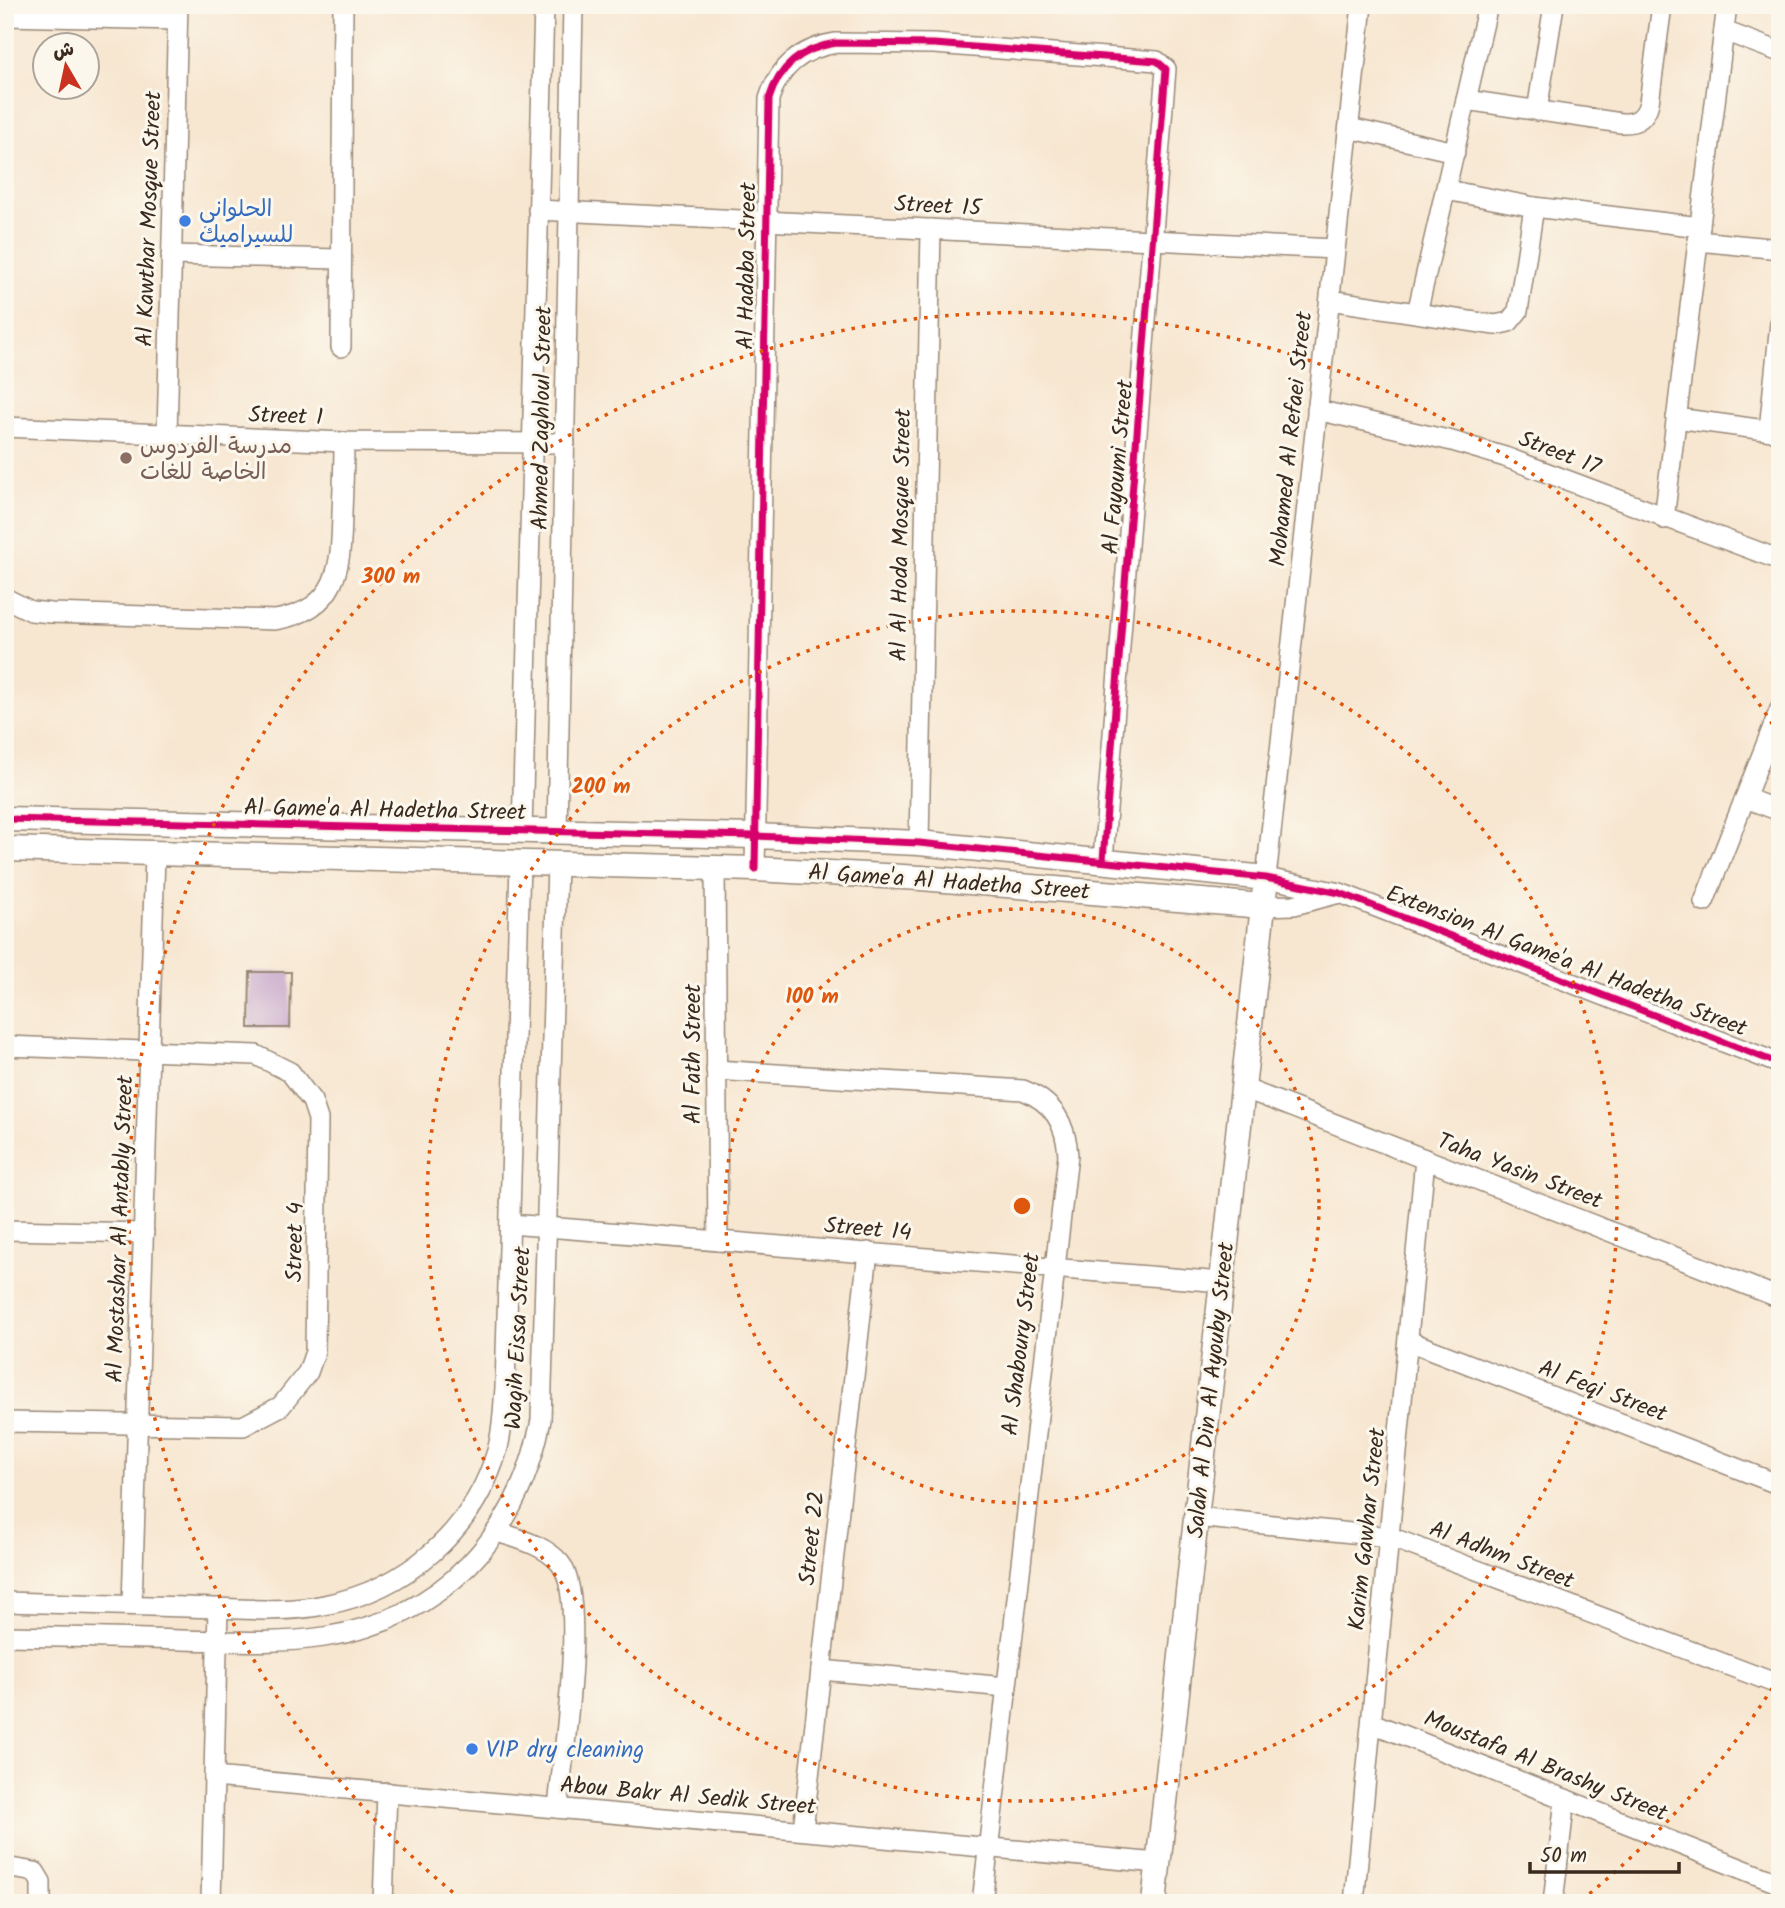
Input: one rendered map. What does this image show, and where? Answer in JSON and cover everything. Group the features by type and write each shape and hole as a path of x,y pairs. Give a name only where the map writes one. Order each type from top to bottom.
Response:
{"street":[{"path":"341,347 342,5"},
{"name":"Ahmed Zaghloul Street","path":"522,831 544,5"},
{"name":"Ahmed Zaghloul Street","path":"558,832 573,5"},
{"name":"Mohamed Al Refaei Street","path":"1266,878 1362,5"},
{"path":"1417,313 1488,5"},
{"path":"1537,111 1554,5"},
{"path":"1466,100 1621,123 1636,122 1643,117 1649,103 1662,5"},
{"path":"1664,519 1727,5"},
{"path":"5,16 178,13"},
{"name":"Al Kawthar Mosque Street","path":"167,434 178,13"},
{"path":"1724,31 1780,52"},
{"name":"Al Hadaba Street","path":"755,869 766,221 769,99 774,85 793,60 820,46 934,44 1157,61 1164,65 1167,76"},
{"name":"Al Fayoumi Street","path":"1103,860 1167,76"},
{"path":"1349,128 1455,152"},
{"path":"1446,190 1780,249"},
{"path":"1330,300 1495,324 1514,317 1518,312 1534,206"},
{"name":"Street 15","path":"538,210 1335,249"},
{"name":"Al Al Hoda Mosque Street","path":"919,843 931,229"},
{"path":"171,255 340,259"},
{"path":"1676,418 1775,431 1780,323"},
{"name":"Street 17","path":"1317,410 1452,441 1505,457 1780,561"},
{"name":"Street 1","path":"5,427 344,442 565,443"},
{"path":"5,598 31,611 51,612 275,620 306,611 330,589 341,559 344,442"},
{"path":"1704,902 1780,709"},
{"path":"1745,798 1780,811"},
{"name":"Al Game'a Al Hadetha Street","path":"5,819 755,836 919,843 1266,878"},
{"path":"52,851 55,820"},
{"name":"Al Game'a Al Hadetha Street","path":"5,849 715,867 921,878 1263,906"},
{"name":"Al Mostashar Al Antably Street","path":"132,1605 155,854"},
{"name":"Wagih Eissa Street","path":"5,1602 290,1608 352,1599 408,1573 454,1531 487,1479 498,1450 505,1388 520,863"},
{"name":"Wagih Eissa Street","path":"5,1636 217,1640 322,1637 381,1623 408,1611 450,1583 498,1532 526,1479 541,1420 556,864"},
{"name":"Al Fath Street","path":"715,867 718,1241"},
{"name":"Extension Al Game'a Al Hadetha Street","path":"1266,878 1340,893 1780,1063"},
{"name":"Salah Al Din Al Ayouby Street","path":"1154,1903 1266,878"},
{"path":"1263,906 1294,905 1340,893"},
{"name":"Street 4","path":"5,1046 256,1055 290,1072 312,1101 320,1138 317,1331 308,1373 281,1406 263,1418 243,1426 5,1422"},
{"name":"Al Shaboury Street","path":"716,1070 1023,1090 1040,1096 1052,1108 1067,1138 1068,1155 1053,1267 982,1903"},
{"name":"Taha Yasin Street","path":"1243,1088 1780,1298"},
{"name":"Karim Gawhar Street","path":"1354,1903 1425,1160"},
{"name":"Street 14","path":"510,1224 1222,1282"},
{"path":"5,1230 144,1233"},
{"name":"Street 22","path":"803,1830 867,1252"},
{"name":"Al Feqi Street","path":"1409,1341 1780,1485"},
{"name":"Al Adhm Street","path":"1196,1517 1390,1538 1780,1685"},
{"path":"498,1532 539,1547 561,1563 572,1591 573,1631 558,1808"},
{"path":"211,1903 218,1608"},
{"path":"821,1670 1006,1687"},
{"name":"Moustafa Al Brashy Street","path":"1372,1723 1780,1884"},
{"name":"Abou Bakr Al Sedik Street","path":"214,1777 1158,1863"},
{"path":"383,1903 387,1792"},
{"path":"1553,1903 1565,1799"},
{"path":"5,1867 35,1872 41,1882 41,1903"}],"building":[{"path":"250,972 291,972 290,1028 249,1028"}],"cycle path":[{"path":"755,869 769,99 779,77 794,60 813,49 836,43 934,44 1157,61 1166,69 1103,860"},
{"path":"5,819 755,836 919,843 1266,878 1340,893 1780,1064"}],"place":[{"name":"الحلواني للسيراميك","path":"185,221"},
{"name":"مدرسة الفردوس الخاصة للغات","path":"126,458"},
{"name":"VIP dry cleaning","path":"472,1749"}]}
